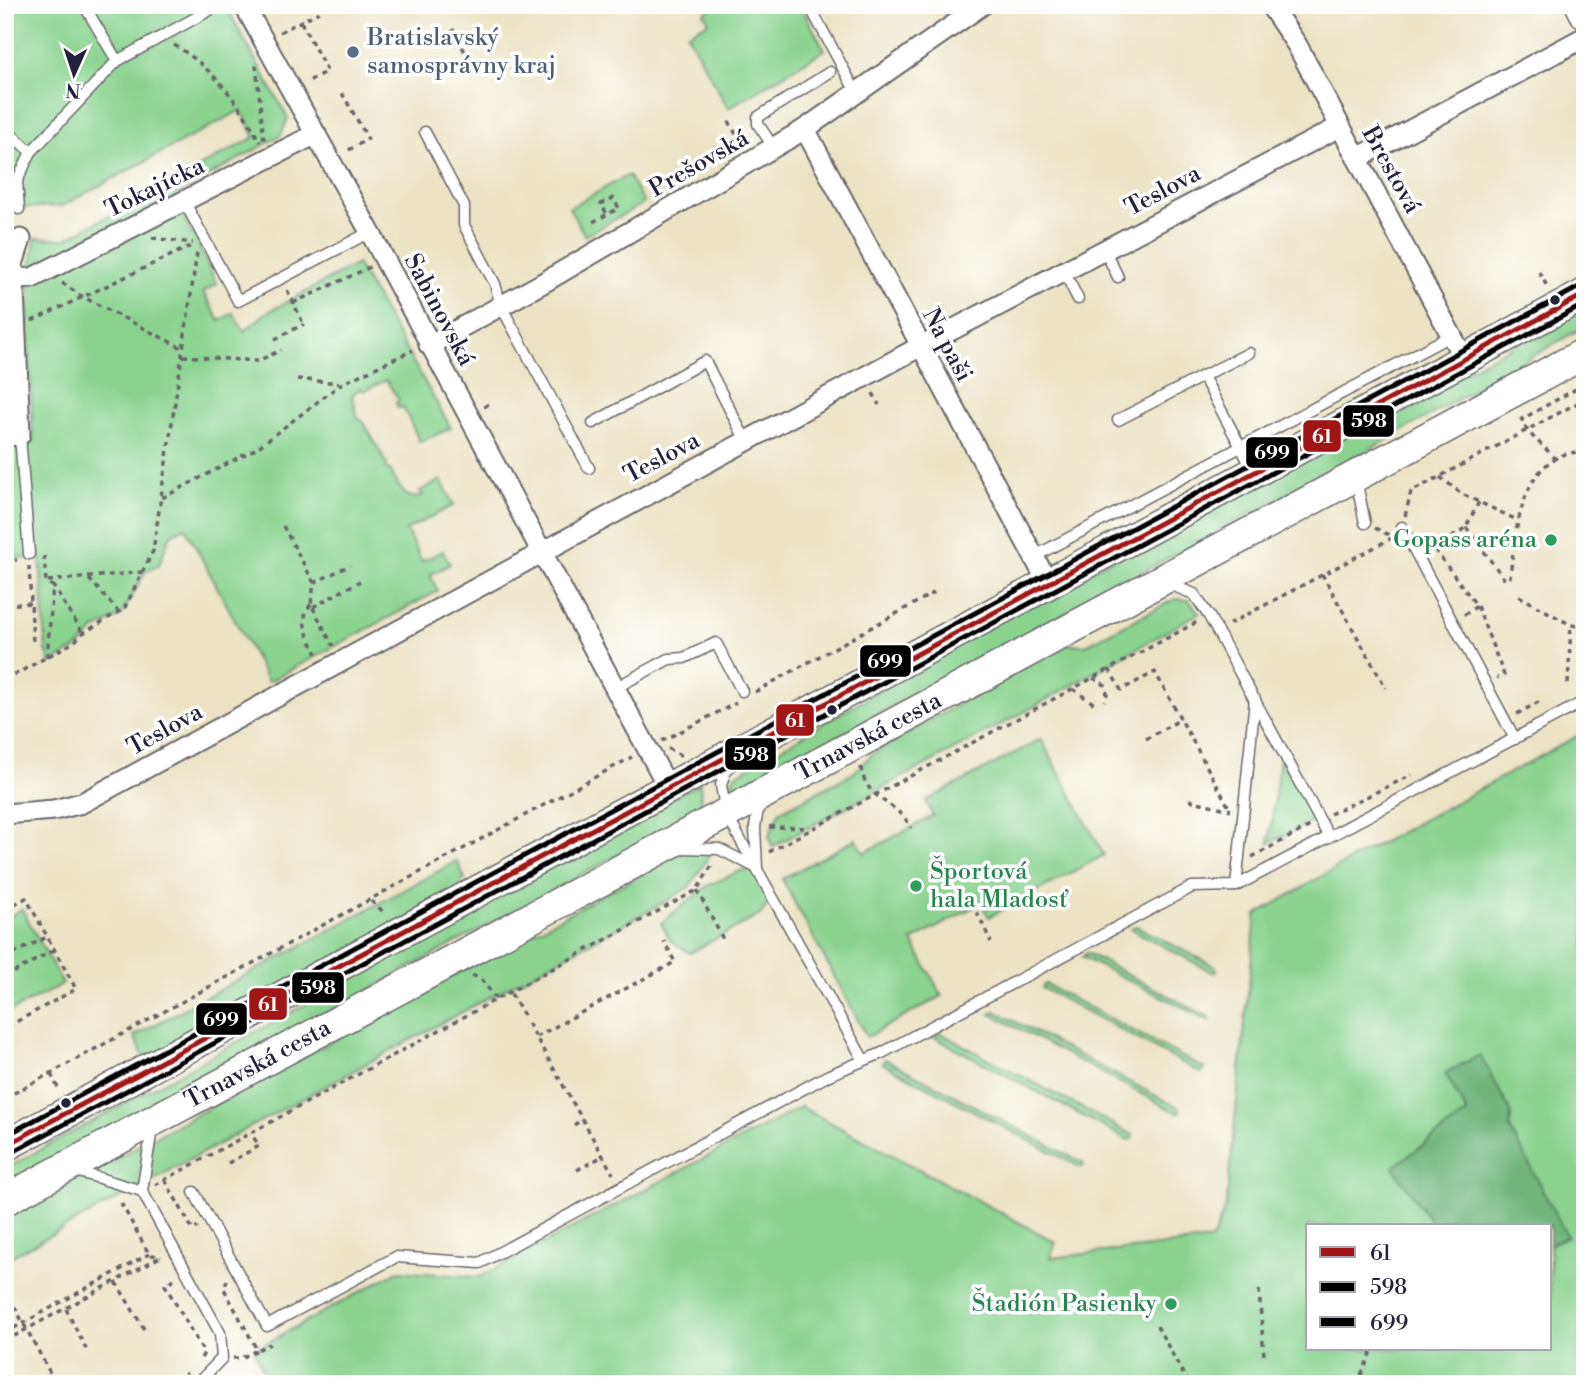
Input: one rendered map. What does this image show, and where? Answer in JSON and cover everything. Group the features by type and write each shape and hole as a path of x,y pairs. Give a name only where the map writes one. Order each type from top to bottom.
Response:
{"main road":[{"path":"1581,5 1585,13"},
{"name":"Trnavská cesta","path":"5,1146 1048,583 1247,459 1459,348 1585,294"},
{"name":"Trnavská cesta","path":"5,1200 1585,353"}],"street":[{"name":"Sabinovská","path":"244,5 370,232 422,347 615,688 655,745 668,787"},
{"name":"Prešovská","path":"422,347 501,306 806,130 982,5"},
{"name":"Brestová","path":"1270,5 1297,45 1459,348"},
{"path":"1357,158 1585,37"},
{"name":"Teslova","path":"5,814 54,810 82,803 919,347 1339,127"},
{"name":"Na paši","path":"806,130 919,347 1048,583"},
{"name":"Tokajícka","path":"11,269 32,278 316,134"},
{"path":"13,435 11,269 21,239"}],"lane":[{"path":"84,5 117,61"},
{"path":"19,209 16,181 31,152 117,61 219,5"},
{"path":"809,5 857,95"},
{"path":"774,148 758,124 758,117 830,72"},
{"path":"5,129 31,152"},
{"path":"425,132 464,206 464,225 495,284 501,306 589,468"},
{"path":"184,201 237,301 370,232"},
{"path":"1104,249 1118,277"},
{"path":"1064,271 1078,299"},
{"path":"1118,420 1249,353"},
{"path":"593,423 705,361 746,441"},
{"path":"1035,556 1247,459 1203,376"},
{"path":"13,435 29,554"},
{"path":"1355,475 1365,523"},
{"path":"1402,527 1515,738"},
{"path":"1159,581 1194,594 1209,616 1329,837"},
{"path":"615,688 669,659 684,658 716,643 742,691"},
{"path":"1236,886 1255,698"},
{"path":"194,1192 268,1326 396,1257 480,1263 1192,887 1236,886 1585,701"},
{"path":"732,753 721,785 726,814 863,1059"},
{"path":"757,868 755,827 762,794"},
{"path":"663,847 719,849 757,868"},
{"path":"154,1120 145,1157 142,1191 220,1334 222,1358 197,1384"},
{"path":"66,1168 142,1191"}],"path":[{"path":"278,33 319,12"},
{"path":"301,22 327,71 305,82"},
{"path":"453,29 465,52"},
{"path":"161,37 200,60 242,107 264,150 255,62"},
{"path":"342,93 368,139 343,153"},
{"path":"729,121 745,151"},
{"path":"593,222 607,215 619,208 613,198 601,204 607,215"},
{"path":"116,234 198,243"},
{"path":"28,327 33,320 198,243"},
{"path":"5,680 47,659 124,608 153,551 198,243"},
{"path":"293,303 370,267"},
{"path":"46,271 83,297 184,349"},
{"path":"1539,272 1553,295"},
{"path":"275,339 304,324 281,279"},
{"path":"160,499 257,448 341,384 422,347"},
{"path":"183,356 258,361 281,350"},
{"path":"297,379 341,384"},
{"path":"1555,460 1548,449 1525,431 1522,419 1585,384"},
{"path":"872,391 879,405"},
{"path":"1226,626 1393,537 1402,527 1411,492 1585,399"},
{"path":"1466,527 1505,580 1510,577 1517,520 1529,488 1544,467 1567,451 1585,452"},
{"path":"1440,477 1479,502 1517,520"},
{"path":"1426,557 1466,527 1479,502"},
{"path":"1365,523 1393,537"},
{"path":"284,526 314,583 312,606 335,650"},
{"path":"1435,550 1477,606 1504,675 1493,680"},
{"path":"33,641 29,554 44,554 46,582"},
{"path":"314,583 350,565"},
{"path":"46,582 143,572"},
{"path":"1322,574 1386,688"},
{"path":"89,579 118,611"},
{"path":"319,659 303,625 305,611 360,581"},
{"path":"46,582 53,586 83,633"},
{"path":"47,659 53,586"},
{"path":"655,745 937,591"},
{"path":"1519,596 1571,625 1585,627"},
{"path":"5,605 31,603"},
{"path":"767,853 1209,616"},
{"path":"1568,684 1571,625"},
{"path":"1110,669 1121,690 1155,672 1231,810 1242,823"},
{"path":"1093,678 1105,685 1107,694 1104,701"},
{"path":"1073,689 1096,705"},
{"path":"1508,728 1515,715 1542,700"},
{"path":"1146,739 1181,719"},
{"path":"655,745 682,756 690,754"},
{"path":"5,1088 8,1097 625,761"},
{"path":"1239,859 1257,856 1330,814 1423,770"},
{"path":"873,796 904,813 911,828"},
{"path":"1189,800 1231,810"},
{"path":"1324,804 1330,814"},
{"path":"766,827 812,829"},
{"path":"153,1186 697,890 716,858"},
{"path":"697,890 724,941"},
{"path":"5,909 26,898 76,989 5,1028"},
{"path":"977,912 991,942"},
{"path":"5,958 47,936"},
{"path":"536,1037 675,962 664,941"},
{"path":"5,976 54,950"},
{"path":"511,993 524,1017"},
{"path":"528,1023 613,1174"},
{"path":"51,1074 59,1090"},
{"path":"573,1125 583,1119"},
{"path":"228,1163 259,1146 251,1133"},
{"path":"577,1170 603,1156"},
{"path":"165,1180 193,1230 203,1225"},
{"path":"121,1203 149,1254"},
{"path":"5,1333 149,1254 161,1256"},
{"path":"161,1256 166,1265"},
{"path":"5,1341 161,1256"},
{"path":"167,1384 195,1368 204,1353 165,1285 174,1280 170,1273"},
{"path":"229,1273 224,1289 257,1350"},
{"path":"116,1282 144,1329"},
{"path":"5,1289 56,1384"},
{"path":"1259,1290 1264,1356"},
{"path":"66,1309 87,1351"},
{"path":"1157,1326 1186,1381"},
{"path":"222,1358 241,1358 270,1343"},
{"path":"1361,1375 1373,1350"}],"green space":[{"path":"5,5 225,5 288,118 281,135 174,196 217,284 203,292 220,321 233,313 244,331 266,313 357,264 451,428 420,442 403,407 398,408 396,403 399,400 386,380 364,391 361,388 352,395 358,419 363,421 387,464 386,469 390,470 402,491 406,495 416,497 423,495 420,491 441,480 454,505 406,530 422,561 443,551 450,564 430,575 438,591 268,682 185,527 171,534 159,565 145,572 122,615 95,630 78,648 50,663 46,650 40,557 5,559 5,442 33,440 27,294 35,238 66,239 255,137 241,110 62,206 5,209"},
{"path":"716,5 800,5 825,50 728,108 687,34 709,22 704,13"},
{"path":"628,175 644,203 585,236 569,208"},
{"path":"1578,311 1585,326 1380,444 728,795 734,776 1013,612"},
{"path":"1175,599 1189,600 1199,613 1028,710 772,847 769,836 779,812 854,773 872,754 1064,644 1086,645"},
{"path":"1585,732 1585,1384 269,1384 254,1350 398,1271 480,1277 801,1107 1056,1242 1050,1258 1212,1240 1226,1206 1256,915 1353,858"},
{"name":"Športová hala Mladosť","path":"1041,739 1104,855 989,917 981,903 912,941 942,996 867,1037 782,879 856,839 864,853 933,816 926,801"},
{"path":"1280,758 1315,820 1269,843"},
{"path":"700,783 701,810 5,1187 5,1169 343,984 441,923"},
{"path":"682,852 712,852 689,887 663,903 5,1260 5,1220 16,1212"},
{"path":"457,861 465,879 454,893 146,1061 134,1036"},
{"path":"742,870 754,872 765,889 769,903 760,915 690,953 671,941 661,923 707,886"},
{"path":"22,909 63,984 5,1014 5,919"},
{"path":"1136,926 1216,967 1217,972 1214,973 1131,929"},
{"path":"1087,953 1209,1017 1210,1021 1082,957"},
{"path":"1045,984 1205,1069 1201,1073 1042,988"},
{"path":"995,1011 1179,1108 1180,1112 1177,1113 991,1014"},
{"path":"940,1033 1133,1135 1133,1139 1128,1140 934,1037"},
{"path":"1480,1055 1511,1112 1510,1128 1567,1236 1552,1244 1552,1224 1433,1224 1393,1167 1467,1113 1445,1073"},
{"path":"885,1059 1083,1163 1084,1166 1080,1167 882,1063"}],"transit line":[{"name":"699","path":"5,1136 1581,286"},
{"name":"61","path":"5,1146 1585,294"},
{"name":"598","path":"9,1154 1585,304"}],"place":[{"name":"Bratislavský samosprávny kraj","path":"353,52"},
{"name":"Gopass aréna","path":"1551,540"},
{"name":"Športová hala Mladosť","path":"916,886"},
{"name":"Štadión Pasienky","path":"1171,1304"}]}
